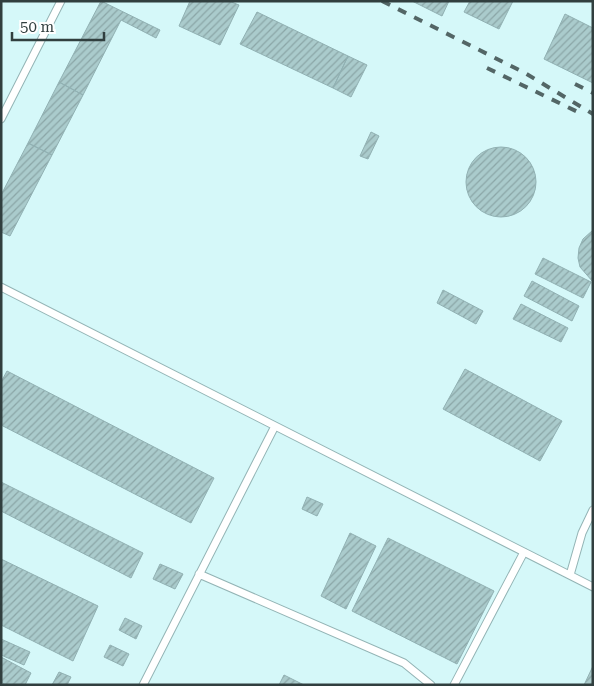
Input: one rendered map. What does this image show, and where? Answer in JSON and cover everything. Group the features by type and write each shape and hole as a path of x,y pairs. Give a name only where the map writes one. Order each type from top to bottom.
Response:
{"lane":[{"path":"1,119 61,1"},
{"path":"1,287 593,587"},
{"path":"142,685 276,426"},
{"path":"570,575 582,533 593,510"},
{"path":"454,685 524,552"},
{"path":"199,574 404,663 430,685"}],"building":[{"path":"101,1 160,30 156,38 121,20 83,95 59,82"},
{"path":"190,1 229,1 239,5 220,45 179,26"},
{"path":"412,1 449,1 442,16"},
{"path":"470,1 513,1 499,29 464,12"},
{"path":"257,12 348,56 333,88 240,44"},
{"path":"565,14 593,28 593,83 544,59"},
{"path":"348,56 367,65 351,97 333,88"},
{"path":"59,82 83,95 52,155 28,143"},
{"path":"371,132 379,136 368,159 360,156"},
{"path":"28,143 52,155 10,236 1,232 1,195"},
{"path":"501,147 514,150 526,157 533,169 536,182 533,195 526,207 514,214 501,217 488,214 476,207 469,195 466,182 469,169 476,157 488,150"},
{"path":"593,230 593,282 580,267 578,258 579,248 583,239"},
{"path":"543,258 591,282 583,298 535,274"},
{"path":"532,281 579,306 572,321 524,296"},
{"path":"443,290 483,311 476,324 437,303"},
{"path":"521,304 568,328 561,342 513,319"},
{"path":"465,369 562,421 540,461 443,409"},
{"path":"7,371 214,478 191,523 1,425 1,382"},
{"path":"1,482 143,553 131,578 1,511"},
{"path":"307,497 323,504 317,516 302,509"},
{"path":"350,533 376,546 346,609 321,596"},
{"path":"388,538 494,591 457,664 352,611"},
{"path":"1,559 98,606 73,661 1,625"},
{"path":"160,564 183,574 175,589 153,579"},
{"path":"125,618 142,626 136,639 119,630"},
{"path":"1,639 30,652 24,665 1,655"},
{"path":"110,645 129,654 123,666 104,657"},
{"path":"1,657 31,673 25,685 6,685 1,682"},
{"path":"593,666 593,685 584,685"},
{"path":"59,672 71,677 67,685 52,685"},
{"path":"284,675 304,685 279,685"}],"railway":[{"path":"382,1 525,73 593,114"},
{"path":"487,68 584,115"},
{"path":"575,84 593,93"}]}
